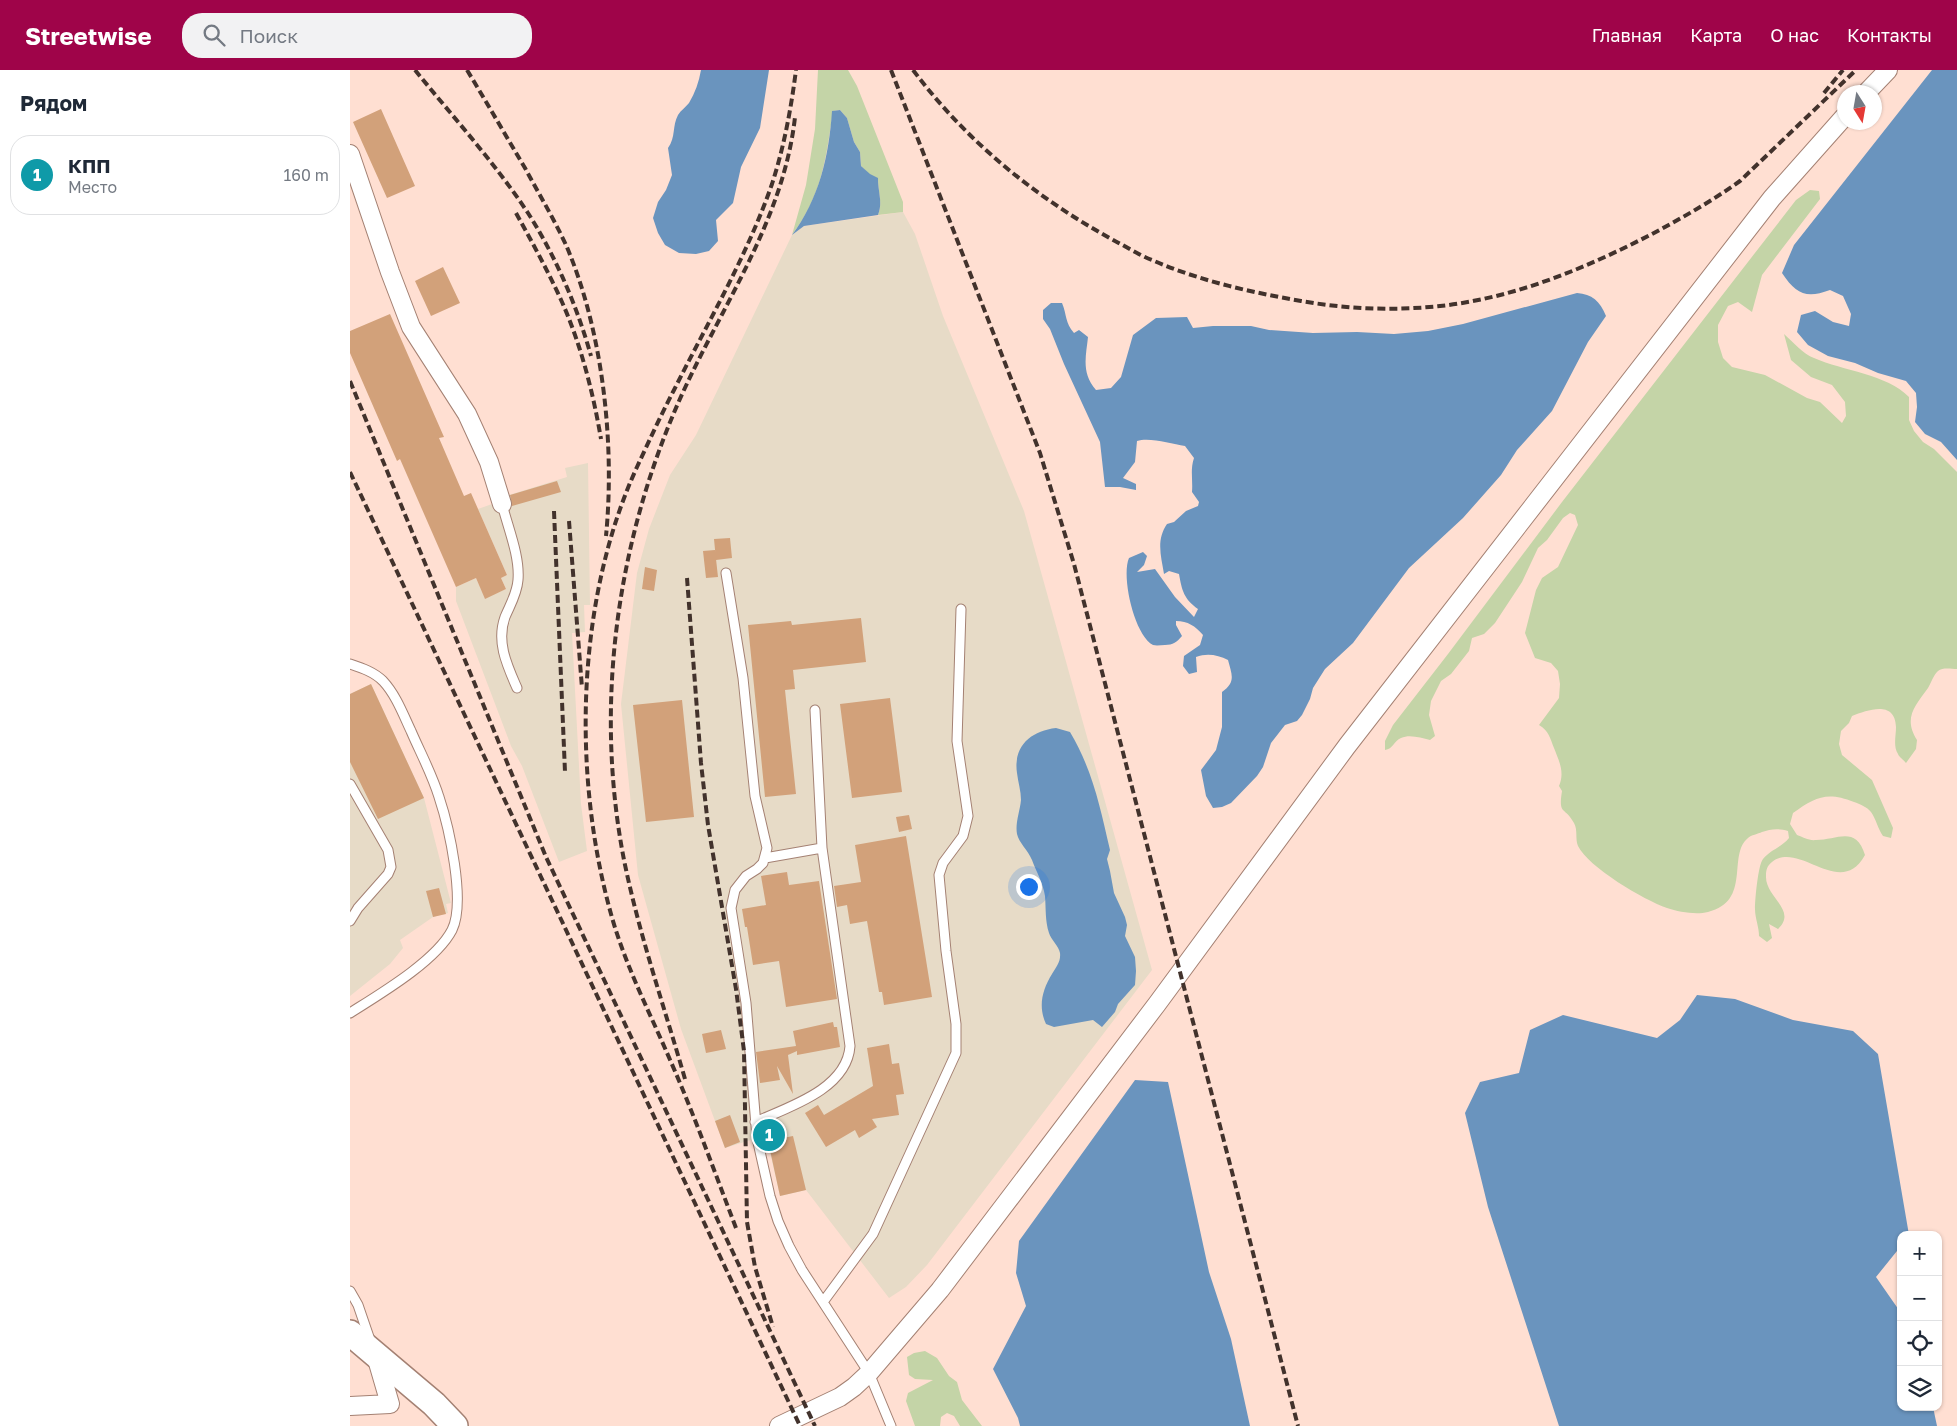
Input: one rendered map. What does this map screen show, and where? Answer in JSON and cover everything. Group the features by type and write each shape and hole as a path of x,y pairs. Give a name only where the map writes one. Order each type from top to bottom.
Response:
{"main road":[{"path":"350,1333 434,1404 454,1426"}],"street":[{"path":"1874,85 1888,70"},
{"path":"779,1426 840,1397 869,1374 940,1290 1157,1004 1347,746 1772,198 1837,125"},
{"path":"350,154 390,272 411,327 467,414 489,462 502,504"},
{"path":"350,1406 390,1404 376,1354"}],"lane":[{"path":"502,504 515,555 518,579 517,588 505,618 501,636 505,658 517,688"},
{"path":"726,573 743,678 755,796 767,848 765,858 757,869 740,882 732,897 731,908 746,1003 755,1122 761,1158 778,1221 802,1270 869,1374 891,1426"},
{"path":"823,1302 872,1234 956,1053 956,1024 946,951 939,875 944,863 963,836 968,816 957,742 961,609"},
{"path":"350,664 365,669 383,682 392,693 400,708 439,798 456,875 458,897 457,915 453,929 444,944 414,969 350,1013"},
{"path":"755,1122 818,1093 842,1069 849,1054 850,1046 822,848 815,710"},
{"path":"350,784 388,850 391,867 388,874 358,908 350,921"},
{"path":"765,858 822,848"},
{"path":"350,1291 358,1305 376,1354"}],"shaded area":[{"path":"903,212 915,234 943,316 1024,511 1152,970 927,1265 906,1287 889,1298 806,1190 780,1196 767,1139 757,1138 725,1148 681,1029 638,875 621,704 637,573 649,529 670,475 696,435 792,235 804,226"},
{"path":"588,463 590,605 584,605 585,632 572,633 581,804 587,851 559,862 522,766 511,746 456,601 456,587 476,578 485,598 506,589 501,578 507,575 478,509 509,498 509,495 567,477 565,468"},
{"path":"371,684 424,798 451,903 446,904 448,913 433,917 400,940 403,948 390,964 350,996 350,694"}],"green space":[{"path":"818,70 848,70 857,86 903,202 903,212 878,215 880,202 878,179 870,175 861,166 860,152 854,142 847,118 840,110 833,111 821,176 810,206 792,235 806,185 815,129"},
{"path":"1810,190 1819,191 1820,199 1762,275 1752,312 1738,302 1728,306 1718,325 1718,342 1723,358 1732,367 1765,375 1807,398 1820,402 1842,423 1846,416 1845,402 1832,385 1811,377 1791,360 1784,334 1810,356 1877,378 1900,389 1909,397 1909,420 1914,431 1923,442 1934,449 1957,472 1957,669 1938,671 1912,712 1911,725 1917,740 1916,749 1906,763 1896,748 1894,719 1891,713 1886,710 1865,711 1852,716 1849,723 1841,731 1839,744 1842,755 1872,780 1893,828 1891,838 1883,836 1871,812 1859,804 1845,799 1829,796 1822,797 1808,803 1793,813 1790,824 1797,835 1813,840 1851,837 1861,846 1865,855 1855,867 1844,872 1832,871 1795,858 1783,857 1772,862 1767,870 1767,884 1783,909 1784,916 1783,922 1778,929 1769,924 1772,938 1767,942 1759,936 1755,912 1758,875 1763,859 1789,838 1788,831 1781,829 1765,831 1748,838 1742,846 1739,855 1737,877 1730,898 1721,906 1703,913 1688,913 1672,909 1645,898 1604,873 1578,846 1575,826 1571,818 1563,810 1561,804 1562,791 1559,786 1561,771 1559,762 1549,735 1539,725 1559,698 1560,684 1558,671 1551,663 1535,658 1525,633 1536,590 1542,578 1558,567 1578,525 1575,515 1570,513 1563,518 1547,540 1538,548 1522,582 1495,623 1484,634 1472,638 1469,651 1451,674 1441,681 1431,701 1429,715 1435,736 1430,740 1404,737 1385,750 1385,741 1393,725 1562,502 1796,200"},
{"path":"925,1351 937,1358 949,1376 957,1382 962,1400 982,1426 960,1426 954,1416 947,1413 941,1417 940,1426 915,1426 906,1401 908,1393 933,1380 915,1379 909,1375 907,1357 914,1353"}],"water":[{"path":"701,70 769,70 760,128 741,167 733,203 716,220 718,241 709,251 696,254 679,253 665,245 658,233 653,218 658,202 666,190 672,175 668,148 672,140 676,119 689,103 698,83"},
{"path":"1932,70 1957,70 1957,460 1941,442 1925,434 1915,422 1916,393 1906,381 1878,373 1855,363 1828,356 1808,345 1797,332 1801,315 1815,311 1833,322 1849,326 1851,314 1843,296 1830,290 1814,294 1802,293 1792,286 1782,273 1794,245"},
{"path":"840,110 847,118 854,142 860,152 861,166 878,178 880,202 878,215 804,226 792,235 816,192 825,161 832,111"},
{"path":"1577,293 1595,299 1606,316 1588,342 1552,411 1517,450 1501,475 1463,518 1409,568 1353,643 1325,669 1313,688 1302,715 1297,721 1285,725 1271,743 1263,767 1257,776 1231,803 1213,808 1206,796 1201,770 1216,750 1222,727 1222,692 1229,685 1232,678 1228,660 1212,655 1196,657 1197,672 1189,674 1183,666 1184,656 1200,645 1203,635 1194,627 1184,622 1176,621 1182,636 1173,644 1153,645 1140,630 1135,618 1128,591 1127,578 1129,558 1143,552 1147,556 1144,565 1137,572 1155,569 1175,597 1194,617 1198,609 1184,594 1179,574 1169,571 1164,574 1160,542 1167,524 1174,522 1186,511 1198,506 1199,502 1192,492 1194,458 1185,446 1154,440 1137,441 1135,462 1123,478 1136,484 1136,490 1105,487 1100,442 1050,329 1043,319 1043,310 1051,303 1062,303 1074,333 1079,330 1088,337 1086,371 1091,384 1096,390 1111,388 1121,377 1133,335 1156,318 1187,317 1193,328 1251,326 1269,330 1313,333 1357,332 1394,334 1428,331 1463,324"},
{"path":"1056,728 1070,732 1090,775 1110,850 1107,859 1114,893 1125,917 1127,925 1125,936 1135,957 1135,985 1118,1004 1115,1012 1102,1027 1093,1020 1054,1027 1046,1024 1042,1011 1044,992 1059,962 1060,953 1050,936 1046,919 1045,896 1041,882 1030,856 1017,834 1021,793 1017,763 1018,755 1026,741 1039,732"},
{"path":"1697,995 1735,999 1793,1020 1853,1031 1878,1054 1908,1231 1897,1231 1897,1251 1876,1277 1897,1307 1897,1411 1934,1411 1937,1426 1559,1426 1488,1207 1465,1113 1480,1082 1519,1073 1530,1030 1563,1015 1657,1038 1680,1020"},
{"path":"1135,1080 1168,1082 1209,1272 1231,1339 1250,1426 1020,1426 1018,1418 993,1369 1026,1306 1016,1273 1019,1241"}],"building":[{"path":"381,109 415,186 387,198 353,122"},
{"path":"443,267 460,303 431,316 415,281"},
{"path":"390,314 444,437 439,438 464,496 471,493 507,575 501,578 506,589 485,599 476,578 456,587 400,459 397,461 350,353 350,331"},
{"path":"557,481 561,492 512,506 510,495"},
{"path":"730,538 732,558 716,560 714,539"},
{"path":"715,550 718,577 706,578 703,551"},
{"path":"645,567 657,570 654,591 642,589"},
{"path":"861,618 866,662 793,670 795,689 785,690 796,794 765,797 748,625 791,621 792,625"},
{"path":"371,684 424,798 378,819 350,762 350,694"},
{"path":"890,698 902,792 852,798 840,704"},
{"path":"682,700 694,817 646,822 633,705"},
{"path":"909,815 912,829 899,832 896,817"},
{"path":"906,836 932,997 884,1005 882,992 879,992 867,921 850,924 847,905 837,907 834,886 861,882 855,845"},
{"path":"787,872 789,885 819,881 837,999 786,1007 779,961 753,965 742,909 766,905 761,876"},
{"path":"439,888 446,914 433,917 426,891"},
{"path":"833,1022 834,1027 837,1027 840,1047 797,1055 797,1051 788,1055 793,1094 777,1066 780,1080 760,1083 756,1052 796,1046 793,1031"},
{"path":"721,1030 726,1049 706,1053 702,1034"},
{"path":"889,1044 892,1064 899,1063 904,1094 896,1095 899,1115 872,1119 877,1127 859,1138 855,1130 826,1147 805,1113 818,1105 824,1115 873,1086 867,1048"},
{"path":"730,1115 740,1142 725,1148 715,1121"},
{"path":"793,1136 806,1190 780,1196 768,1141"}],"railway":[{"path":"415,70 488,158 528,213 548,247 565,282 591,356"},
{"path":"467,70 551,216 566,245 579,278 597,351 607,426 609,464 606,536"},
{"path":"736,1228 688,1103 631,970 611,914 598,860 590,804 586,746 586,688 592,630 602,573 617,519 637,467 669,399 739,263 762,211 784,142 796,70"},
{"path":"891,70 1040,453 1074,564 1298,1426"},
{"path":"913,70 956,121 1005,166 1058,206 1142,256 1207,280 1263,294 1336,306 1388,309 1423,308 1468,302 1523,289 1576,270 1652,234 1697,209 1740,181 1856,70"},
{"path":"1824,93 1843,70"},
{"path":"685,1079 644,943 624,860 615,804 611,747 611,690 616,634 624,578 637,522 653,468 673,415 745,270 777,196 788,157 795,117"},
{"path":"516,213 551,279 569,318 586,369 601,439"},
{"path":"350,381 546,857 815,1426"},
{"path":"350,472 800,1426"},
{"path":"554,511 565,772"},
{"path":"569,521 582,688"},
{"path":"687,578 701,763 708,825 736,989 744,1051 747,1222 755,1267 773,1327"}],"place":[{"name":"КПП","path":"769,1135"}]}
